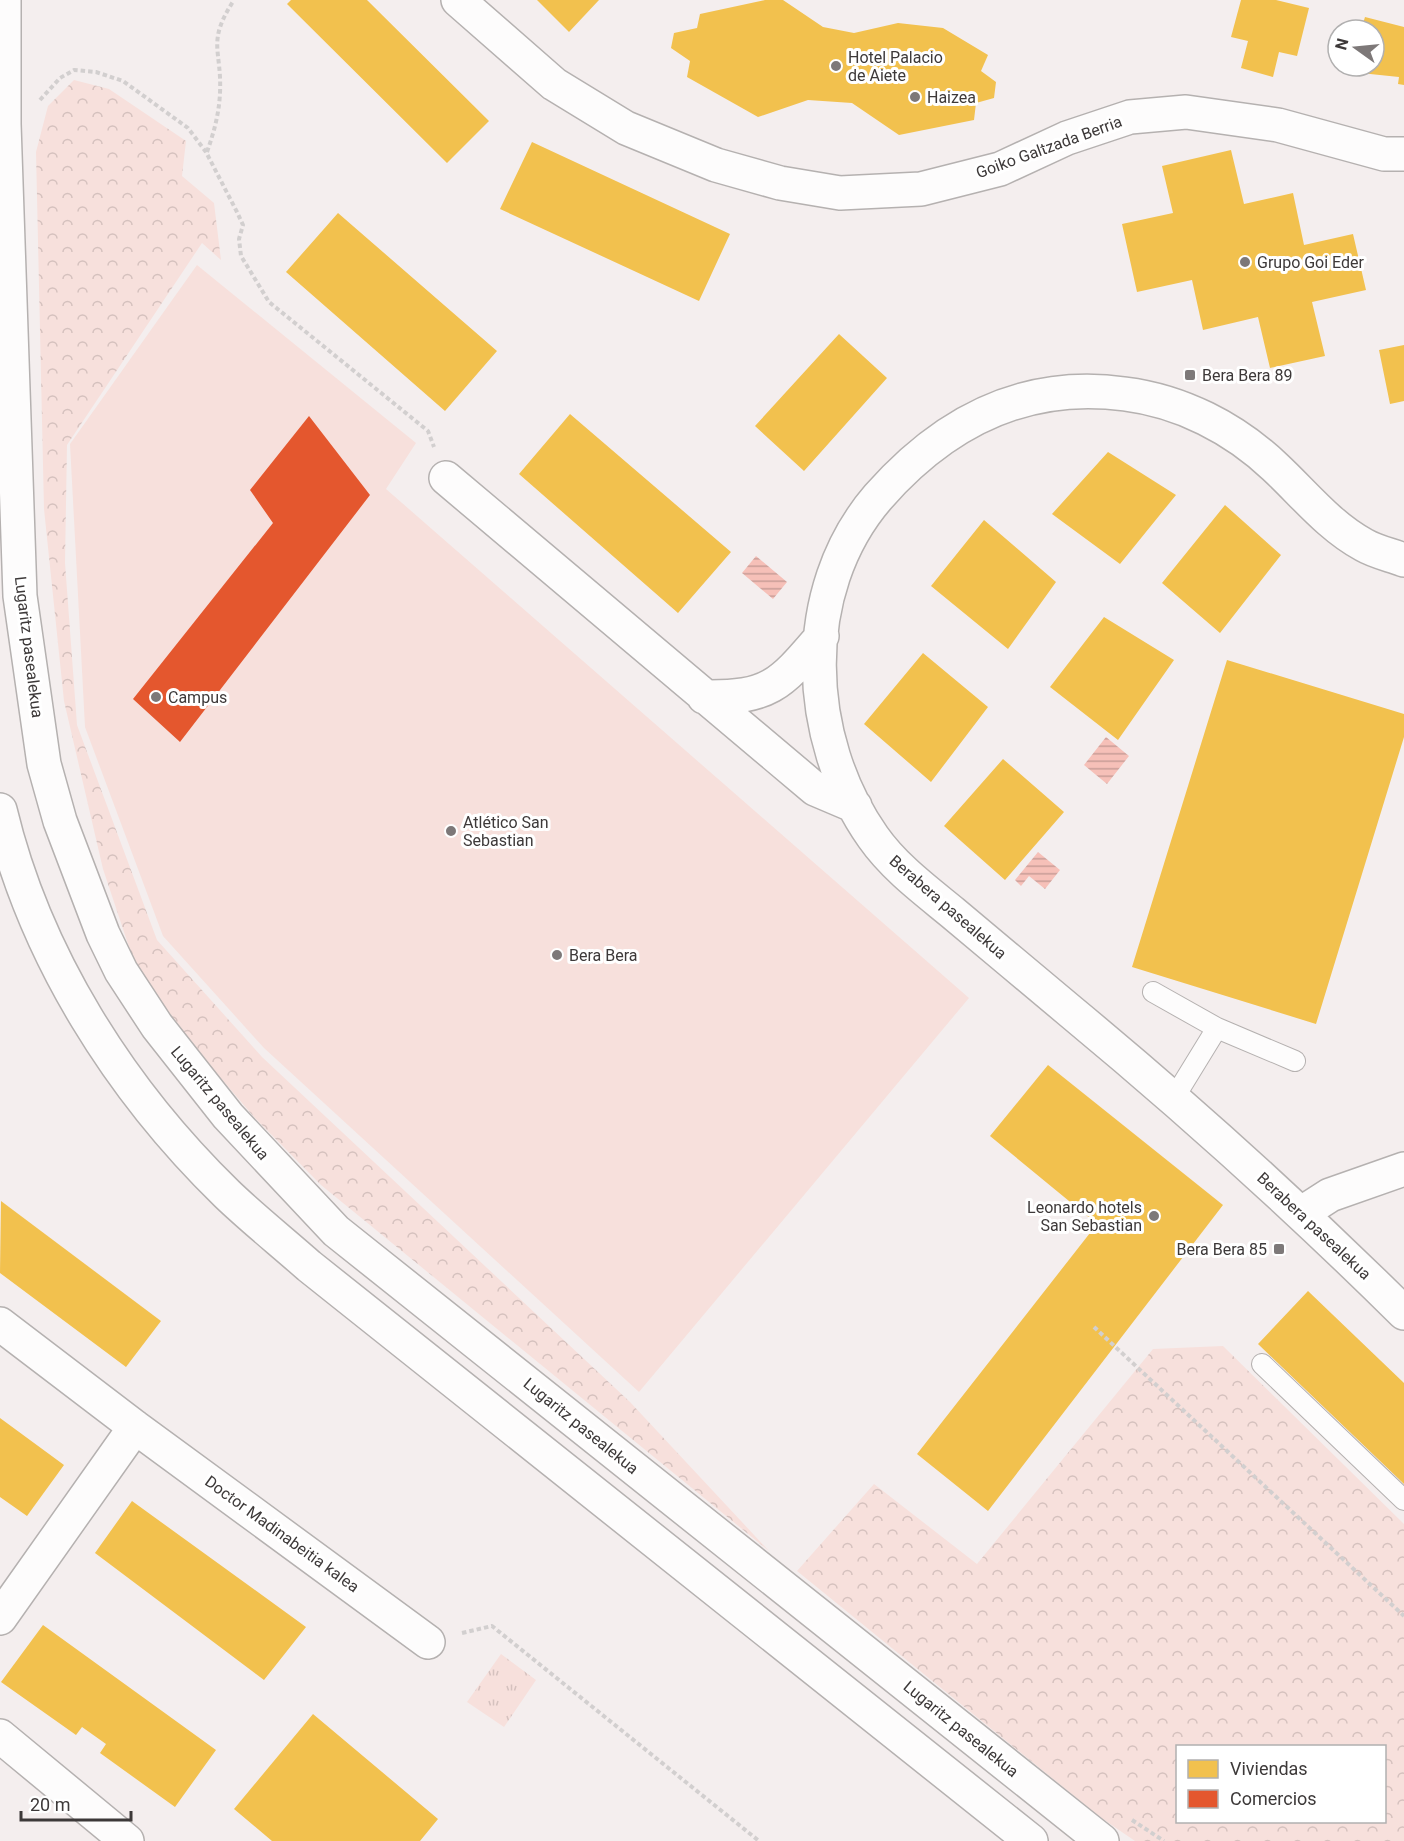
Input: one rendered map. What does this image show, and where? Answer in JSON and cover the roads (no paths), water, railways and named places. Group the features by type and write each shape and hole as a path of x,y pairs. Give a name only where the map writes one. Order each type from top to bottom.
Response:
{"street":[{"name":"Lugaritz pasealekua","path":"4,0 4,123 20,596 44,764 60,821 87,895 121,971 158,1026 208,1093 297,1193 336,1231 1102,1841"},
{"name":"Goiko Galtzada Berria","path":"458,0 554,84 626,128 716,165 780,183 840,193 921,189 1000,169 1067,138 1130,117 1186,112 1278,125 1384,154 1404,154"},
{"name":"Berabera pasealekua","path":"1404,560 1365,546 1348,534 1323,516 1260,454 1203,416 1125,394 1073,393 1039,397 980,414 936,441 898,474 865,513 841,556 826,601 822,636 821,706 832,755 855,806 874,839 897,864 1174,1098 1302,1213 1404,1313"},
{"path":"446,478 704,698 815,789 855,806"},
{"path":"704,698 739,698 759,693 786,676 822,636"},
{"path":"0,810 6,836 35,916 71,994 152,1112 227,1193 319,1273 1031,1841"},
{"path":"1302,1213 1330,1195 1402,1172"},
{"name":"Doctor Madinabeitia kalea","path":"0,1324 135,1427 428,1642"},
{"path":"0,1618 135,1427"},
{"path":"0,1736 127,1841"}],"lane":[{"path":"1153,992 1217,1028 1294,1061"},
{"path":"1174,1098 1217,1028"},
{"path":"1262,1364 1404,1500"}],"place":[{"name":"Hotel Palacio de Aiete","path":"836,66"},
{"name":"Haizea","path":"915,97"},
{"name":"Grupo Goi Eder","path":"1245,262"},
{"name":"Bera Bera 89","path":"1190,375"},
{"name":"Campus","path":"156,697"},
{"name":"Atlético San Sebastian","path":"451,831"},
{"name":"Bera Bera","path":"557,955"},
{"name":"Leonardo hotels San Sebastian","path":"1154,1216"},
{"name":"Bera Bera 85","path":"1279,1249"}]}
